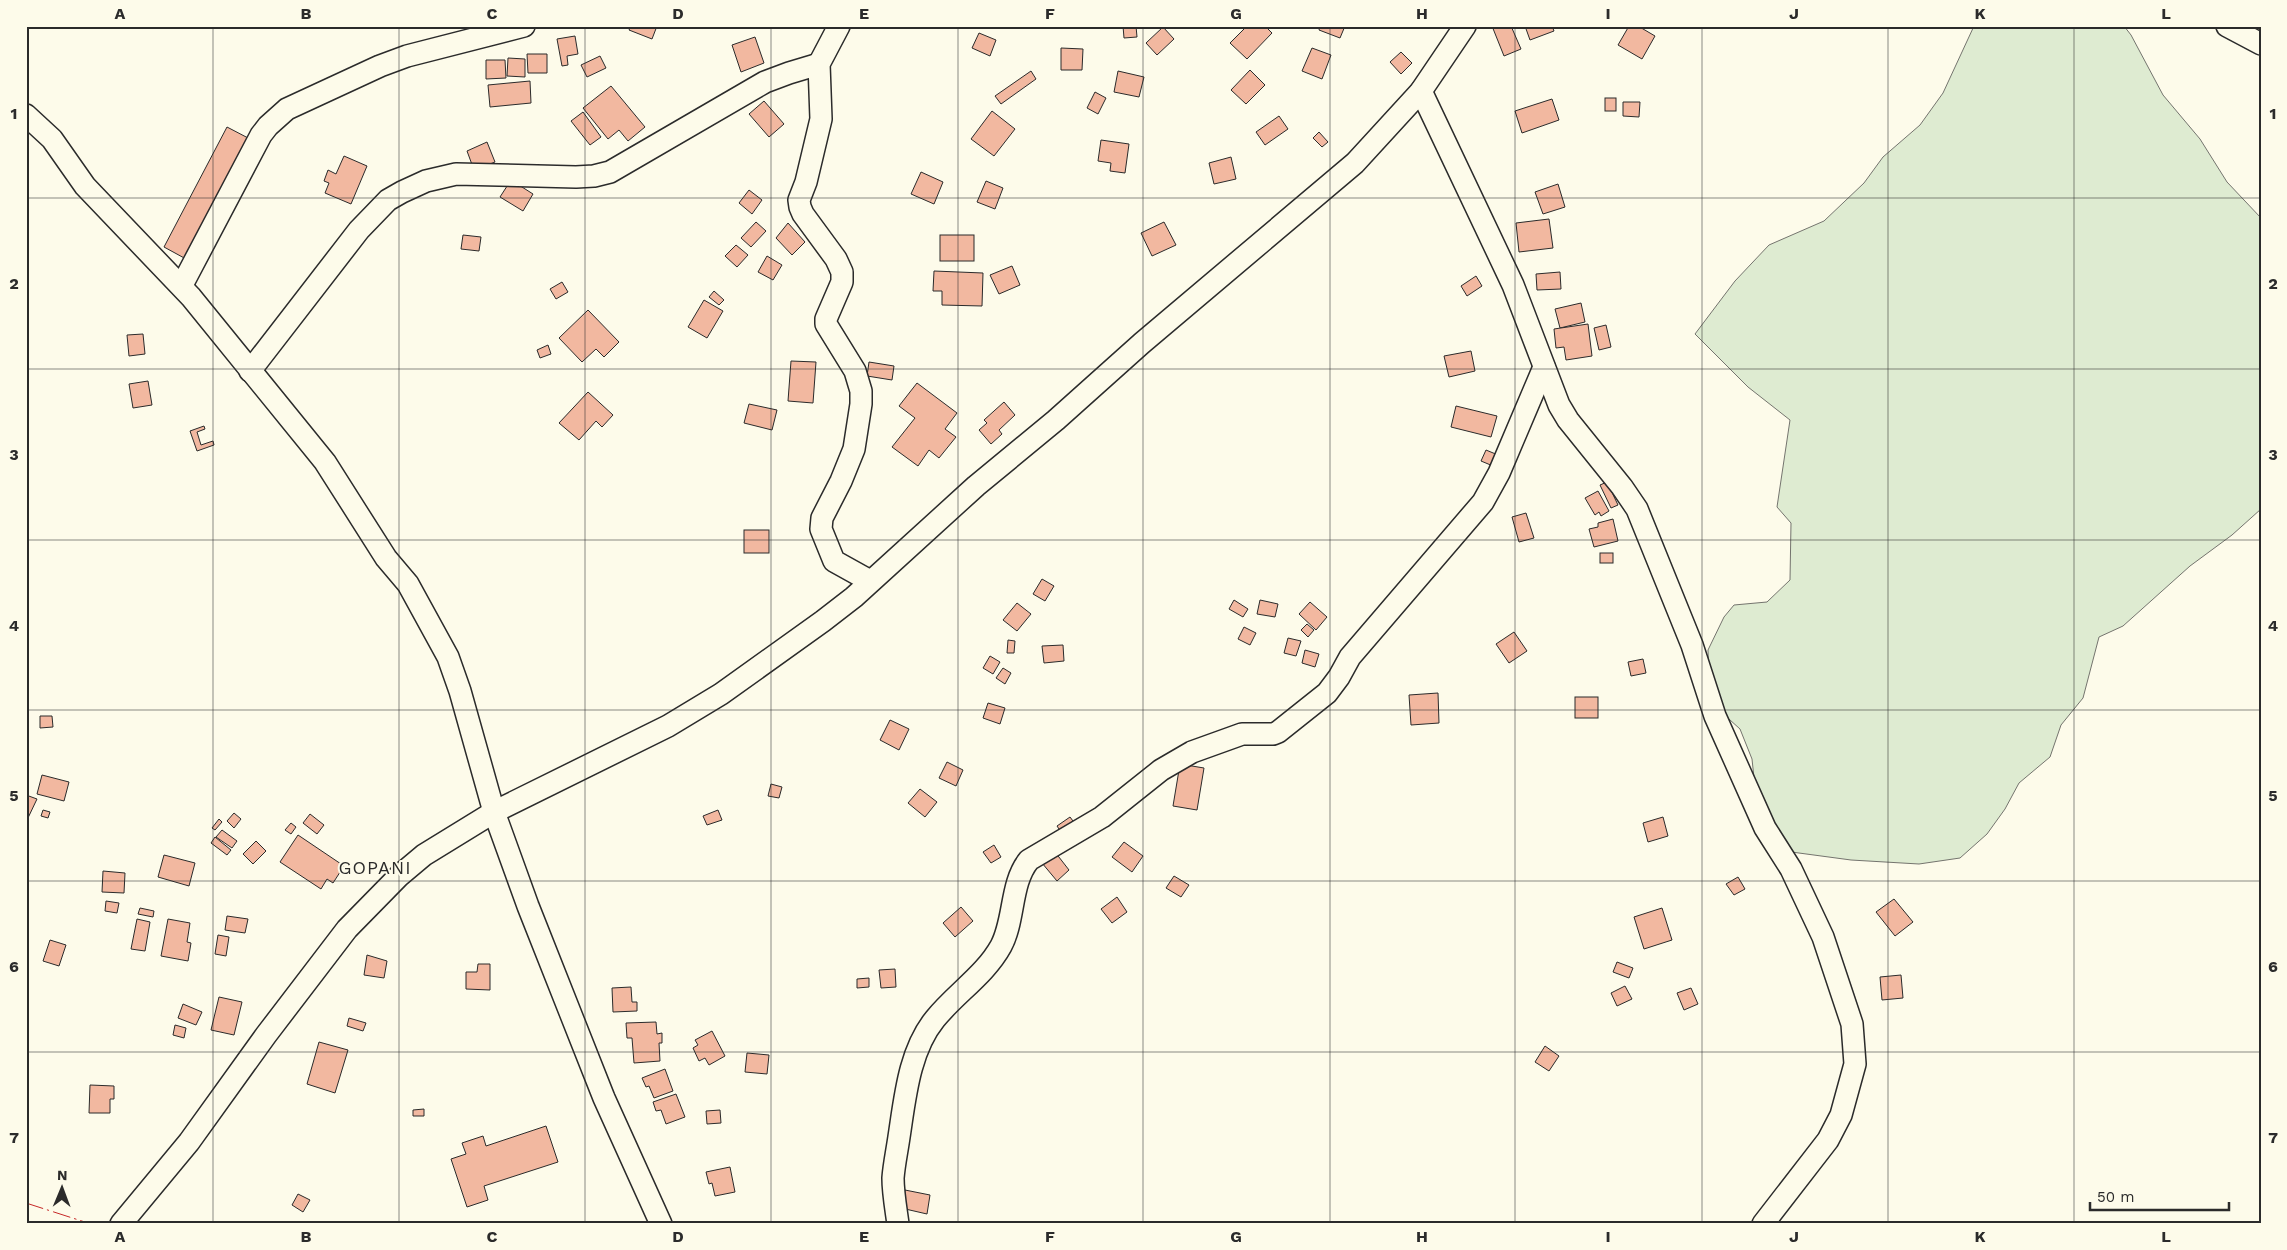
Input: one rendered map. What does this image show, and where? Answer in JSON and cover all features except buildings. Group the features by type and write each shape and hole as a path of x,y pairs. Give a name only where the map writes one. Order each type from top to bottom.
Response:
{"street":[{"path":"182,285 261,134 287,109 393,60 524,26"},
{"path":"839,26 819,64 821,119 806,182 799,200 800,207 840,265 842,282 826,319 826,324 855,371 861,391 854,449 841,482 822,518 821,529 834,561 870,581"},
{"path":"121,1224 189,1142 266,1035 347,929 374,900 424,855 494,812 668,726 721,694 823,621 976,486 1056,420 1142,343 1325,190 1374,144 1421,91 1465,26"},
{"path":"2227,26 2261,44"},
{"path":"250,371 359,230 388,200 402,192 426,181 456,174 576,177 594,176 610,172 766,82 819,64"},
{"path":"1421,91 1513,285 1559,405 1568,420 1622,487 1636,509 1692,645 1718,724 1764,828 1791,869 1824,937 1852,1024 1855,1064 1842,1115 1828,1140 1763,1224"},
{"path":"26,115 52,139 85,186 182,285 333,474 386,558 408,584 455,673 494,812 528,906 604,1098 661,1224"},
{"path":"898,1224 893,1179 907,1087 918,1048 935,1019 994,958 1009,927 1019,880 1025,865 1029,860 1102,817 1148,780 1177,760 1206,746 1242,734 1273,734 1278,732 1327,692 1339,677 1350,657 1482,502 1499,473 1544,367"}],"green space":[{"path":"1974,26 2124,26 2131,35 2163,95 2200,139 2227,182 2261,218 2261,509 2232,535 2190,566 2123,626 2099,637 2083,698 2061,725 2050,757 2019,783 2005,809 1987,834 1960,858 1919,864 1851,860 1784,851 1755,787 1752,759 1740,729 1719,710 1709,683 1708,650 1724,617 1734,605 1767,602 1790,580 1791,523 1777,507 1790,420 1748,387 1695,334 1735,281 1769,245 1824,221 1864,183 1883,157 1920,125 1943,93"}],"power":[{"path":"26,1203 91,1224"}],"district":[{"name":"GOPANI","path":"375,868"}]}
